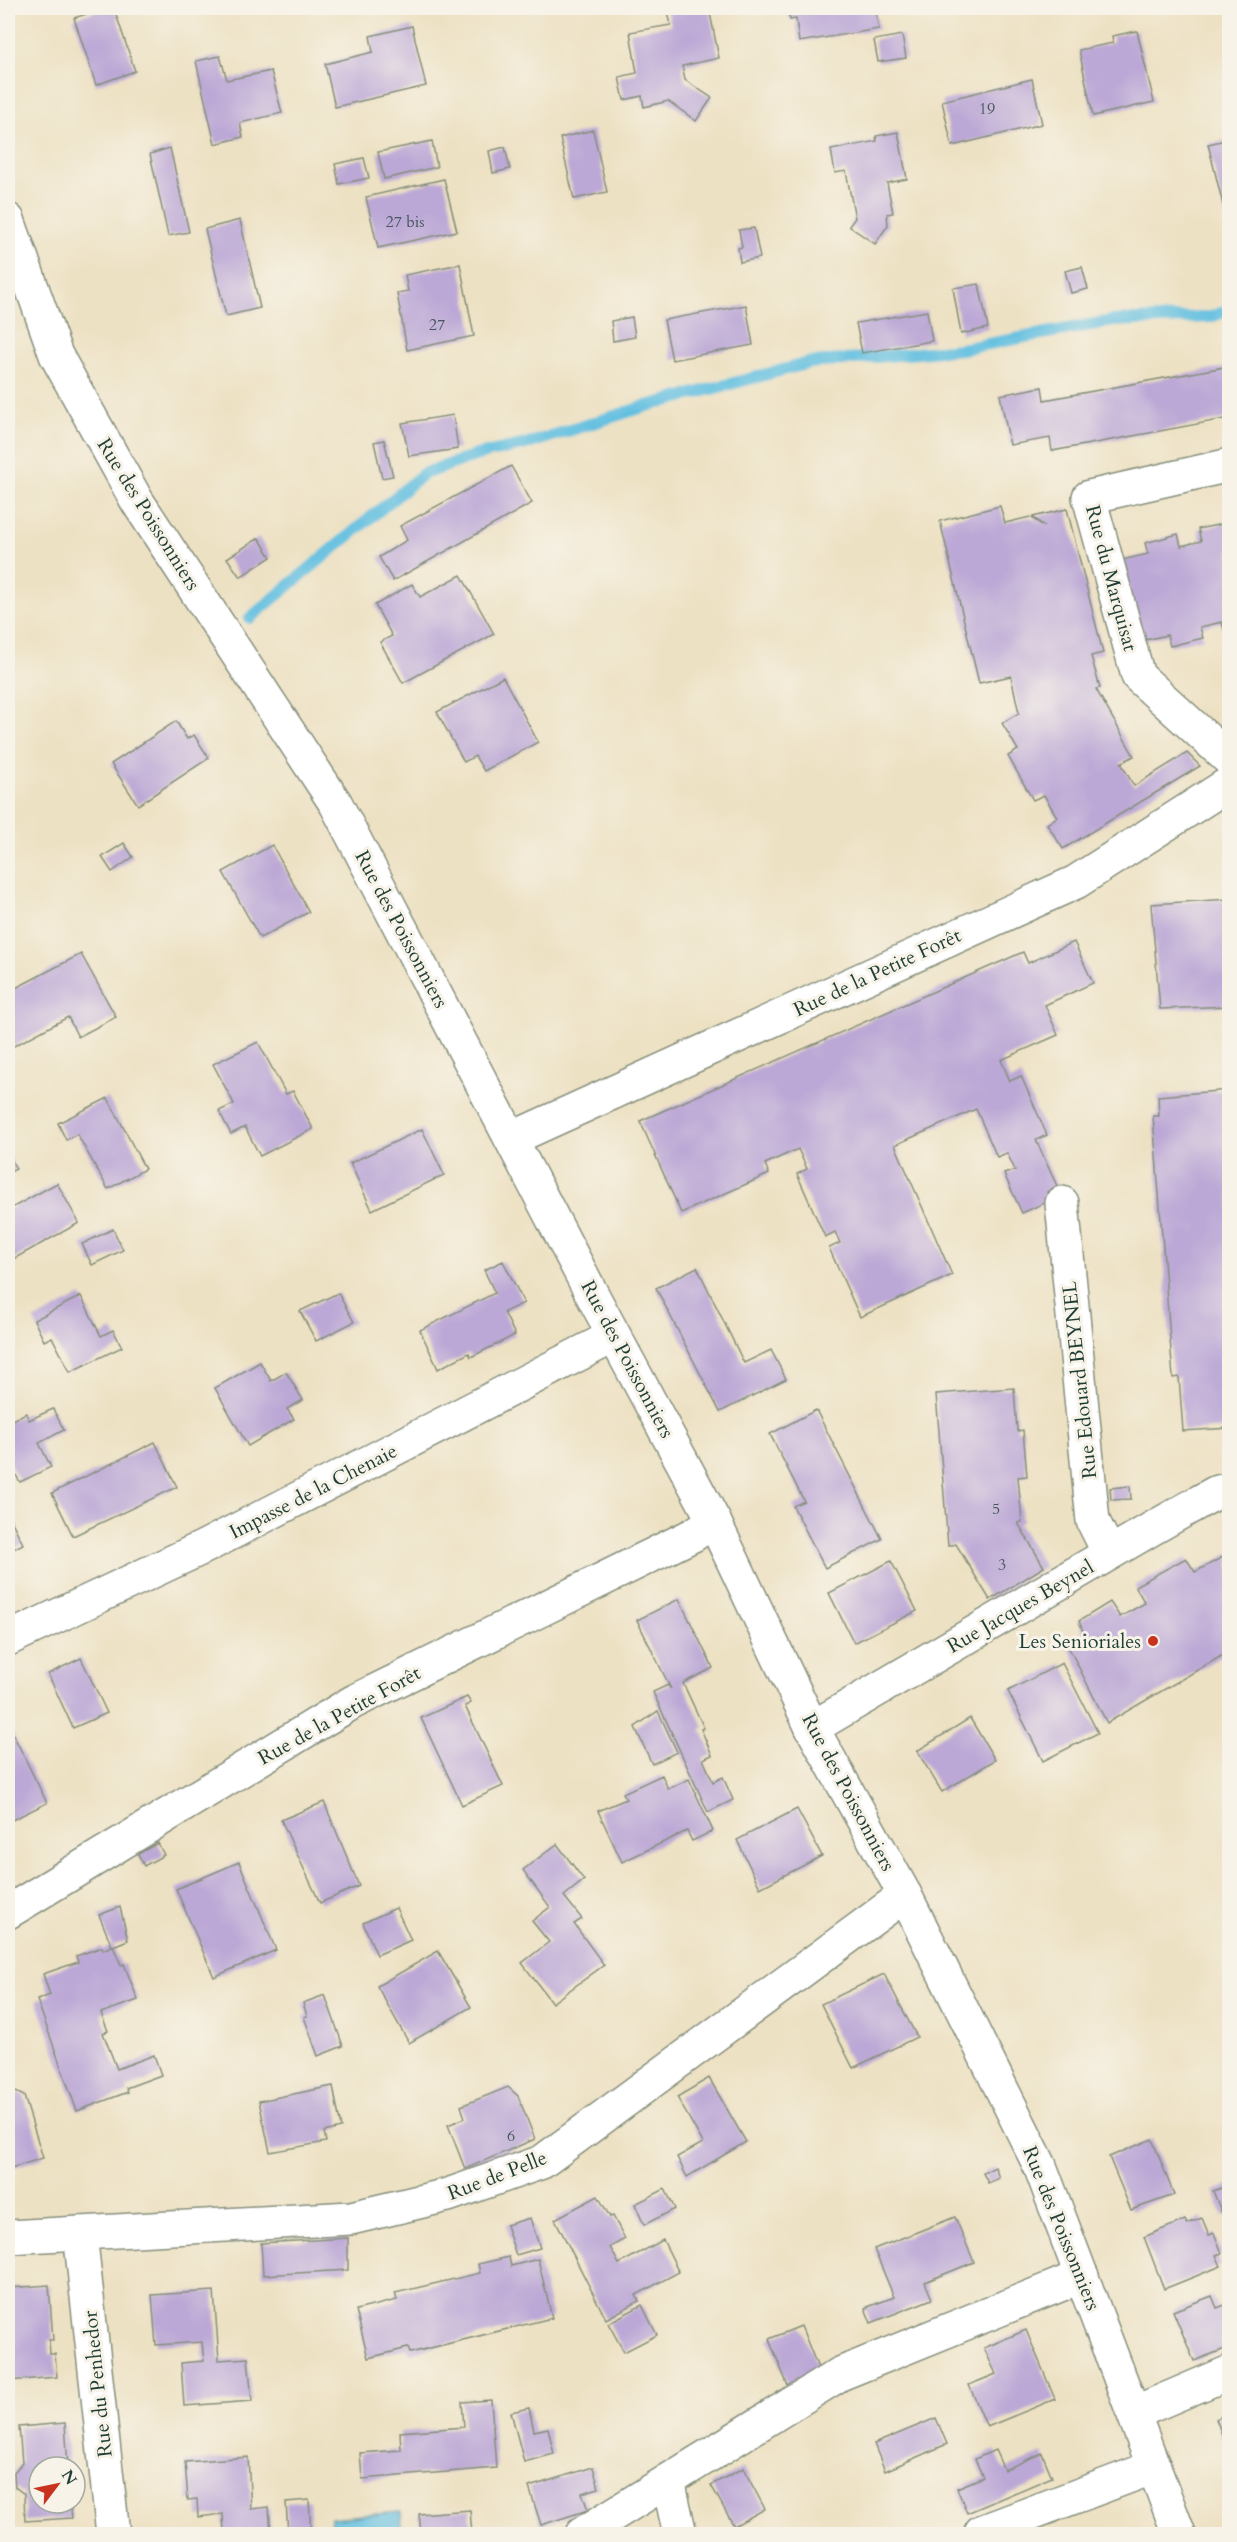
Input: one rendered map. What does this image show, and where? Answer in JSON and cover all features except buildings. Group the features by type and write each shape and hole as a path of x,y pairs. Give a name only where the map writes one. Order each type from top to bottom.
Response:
{"street":[{"name":"Rue des Poissonniers","path":"8,220 56,355 137,501 336,804 513,1138 614,1336 714,1521 812,1728 905,1895 1040,2166 1179,2535"},
{"name":"Rue du Marquisat","path":"1230,465 1089,497 1138,676 1230,760"},
{"name":"Rue de la Petite Forêt","path":"513,1138 1076,882 1230,783"},
{"name":"Rue Edouard BEYNEL","path":"1062,1203 1093,1521 1110,1553"},
{"name":"Impasse de la Chenaie","path":"8,1640 204,1547 614,1336"},
{"name":"Rue Jacques Beynel","path":"812,1728 1110,1553 1215,1493 1230,1489"},
{"name":"Rue de la Petite Forêt","path":"8,1912 353,1702 693,1535 714,1521"},
{"name":"Rue de Pelle","path":"8,2237 351,2218 448,2195 542,2162 905,1895"},
{"name":"Rue du Penhedor","path":"80,2234 113,2535"},
{"path":"582,2534 840,2374 1082,2276"},
{"path":"1134,2413 1230,2372"},
{"path":"981,2532 1154,2467"},
{"path":"668,2481 680,2535"}],"water":[{"path":"401,2512 402,2532 332,2534 330,2518"}],"waterway":[{"path":"250,618 423,474 477,455 530,443 643,407 809,363 961,349 1112,321 1211,317 1230,309"}],"place":[{"name":"Les Senioriales","path":"1153,1641"}]}
